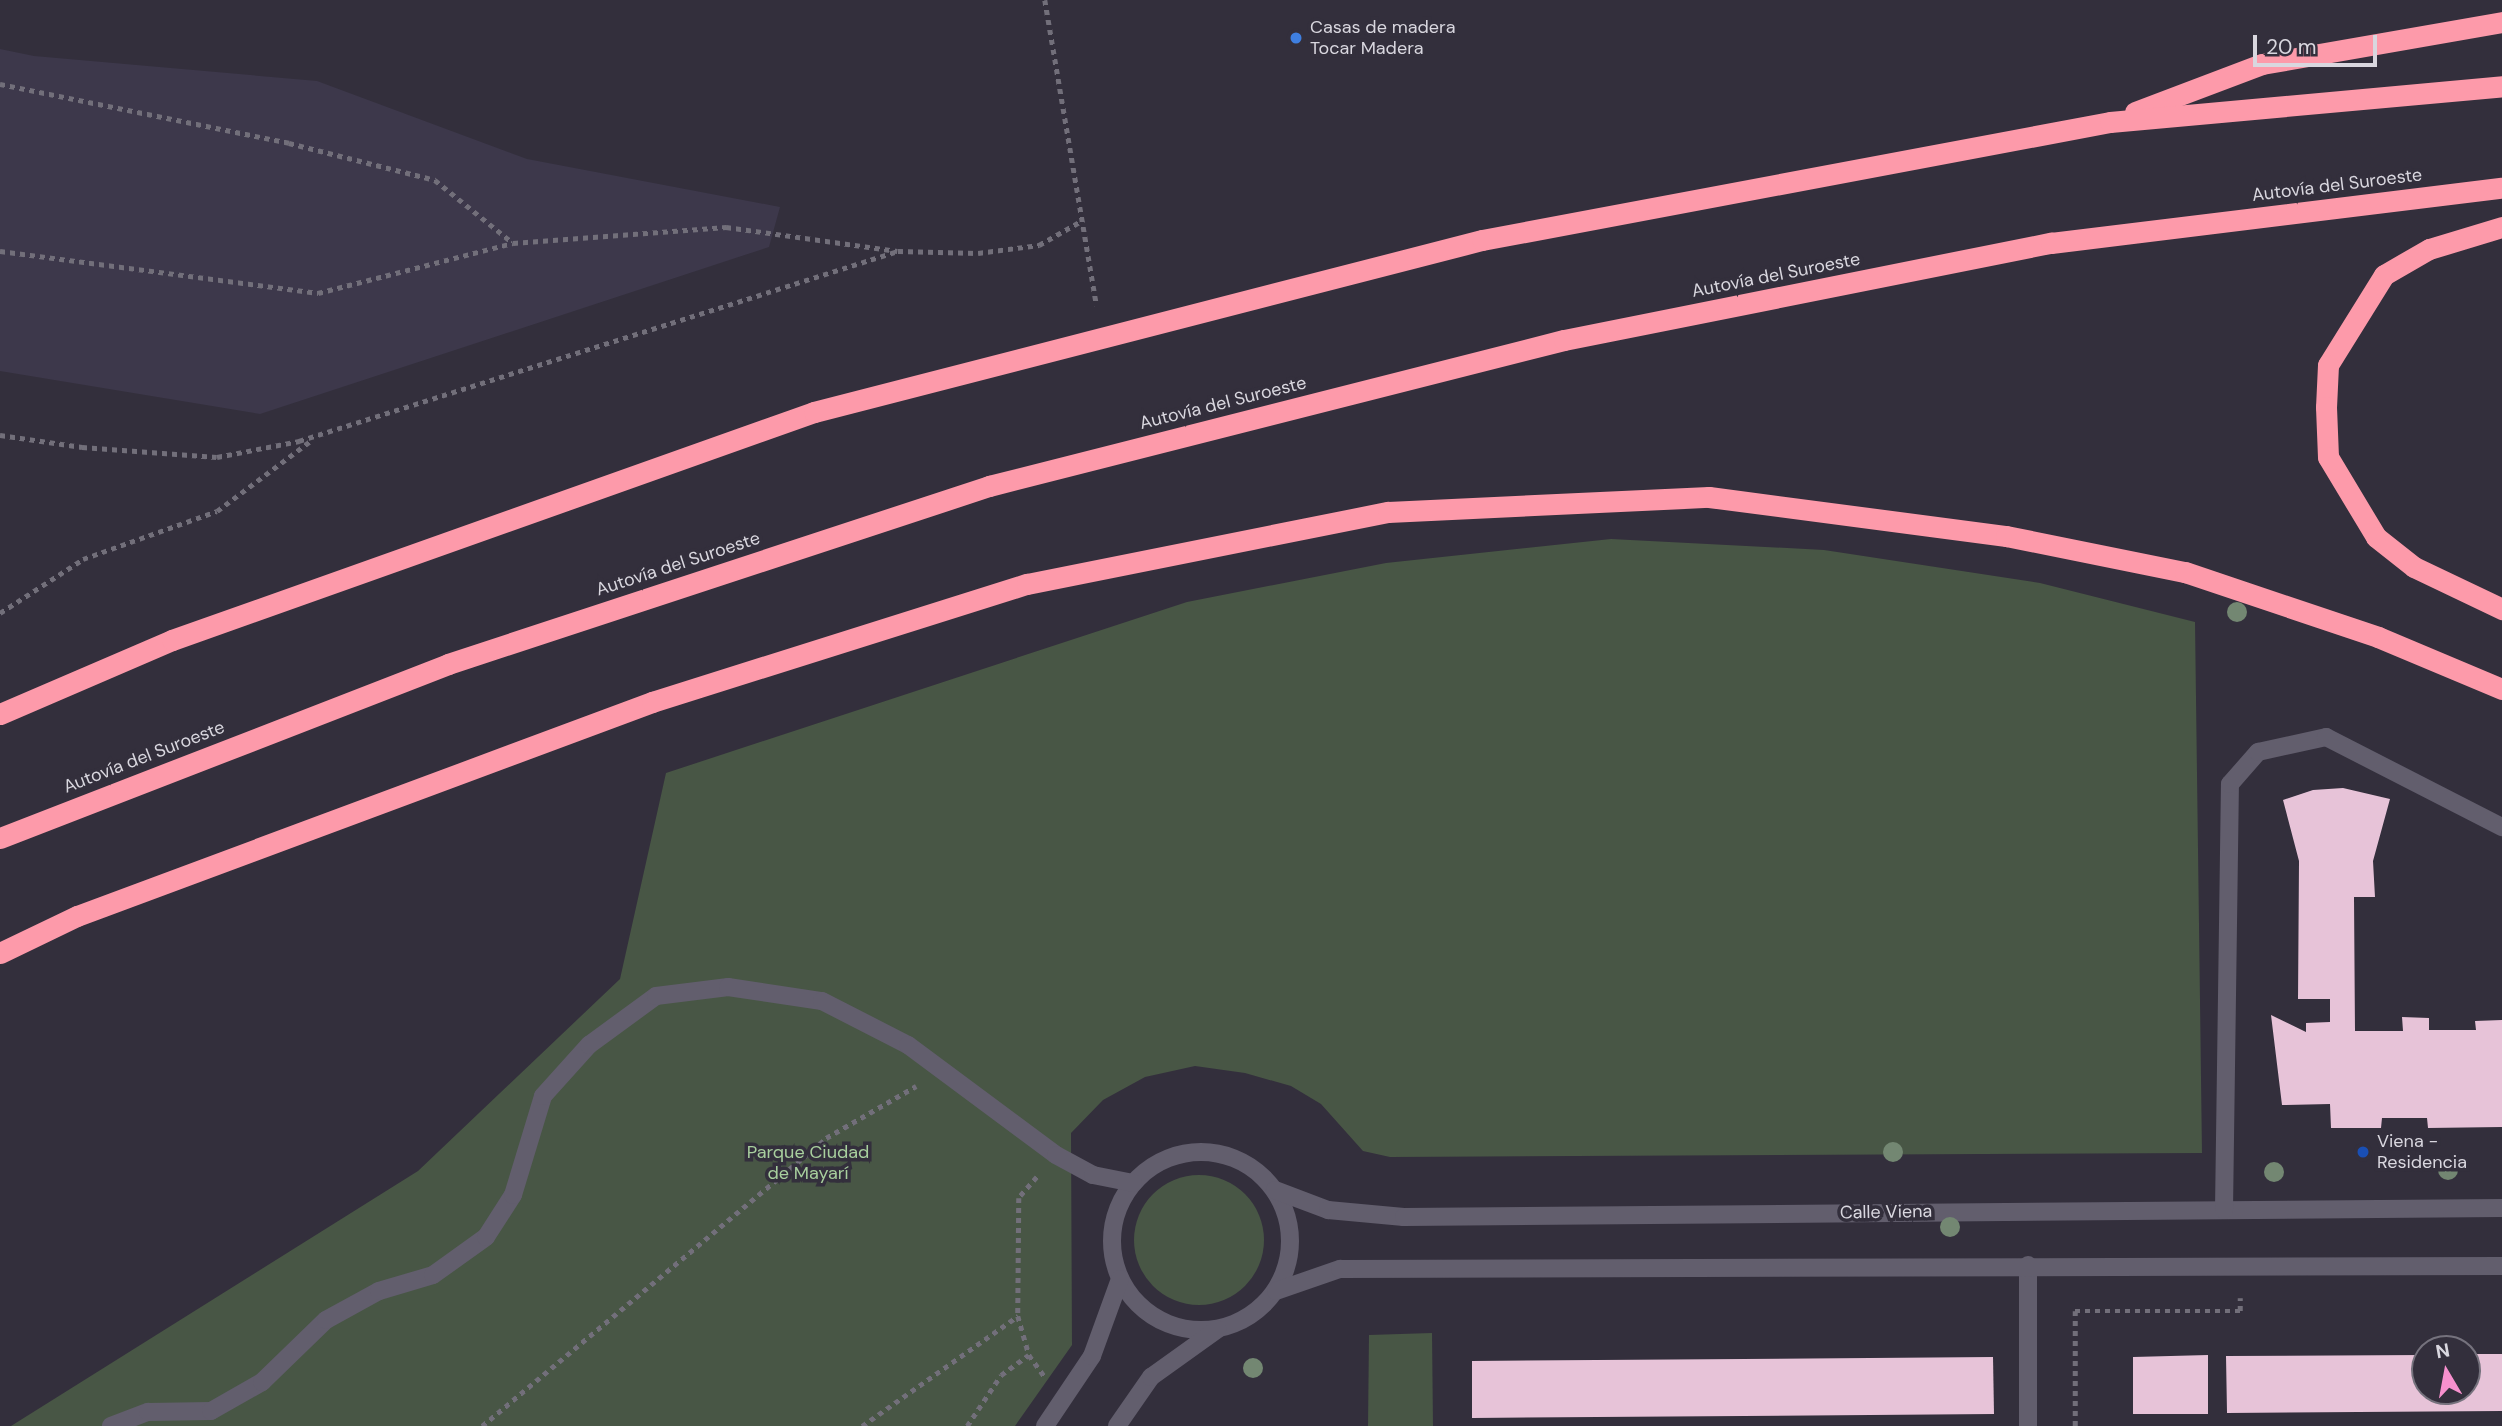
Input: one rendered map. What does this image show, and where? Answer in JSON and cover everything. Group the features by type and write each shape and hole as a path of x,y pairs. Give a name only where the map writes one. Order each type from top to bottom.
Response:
{"highway":[{"path":"2110,122 2262,64 2502,22"},
{"path":"0,714 172,640 814,412 1482,240 2110,122 2502,86"},
{"name":"Autovía del Suroeste","path":"0,838 448,664 989,486 1564,340 2051,243 2502,188"},
{"path":"2502,227 2429,249 2384,275 2328,365 2326,407 2328,457 2376,537 2414,567 2502,609"},
{"path":"0,953 77,916 652,702 1027,584 1388,512 1709,497 2007,537 2185,572 2378,637 2502,688"}],"street":[{"path":"2224,1210 2230,784 2258,752 2326,737 2502,827"},
{"path":"111,1426 148,1412 211,1411 262,1382 326,1320 379,1291 433,1275 486,1237 513,1195 543,1096 589,1045 656,996 728,987 822,1001 908,1045 1056,1155 1093,1175 1133,1183"},
{"path":"1117,1426 1151,1377 1218,1329 1260,1309 1276,1291 1287,1267 1292,1240 1287,1213 1275,1189 1256,1170 1233,1156 1206,1151 1166,1159 1133,1183 1119,1204 1112,1229 1112,1255 1120,1279 1137,1303 1160,1321 1189,1330 1218,1329"},
{"name":"Calle Viena","path":"1275,1189 1328,1210 1404,1217 2502,1208"},
{"path":"1276,1291 1340,1269 2028,1265 2502,1266"},
{"path":"2028,1265 2028,1426"},
{"path":"1045,1426 1092,1356 1120,1279"}],"path":[{"path":"1045,0 1103,338"},
{"path":"0,84 289,143 435,180 513,243"},
{"path":"0,251 318,293 513,243 726,227 898,251 978,253 1039,245 1083,220"},
{"path":"0,435 82,447 217,457 317,436 898,251"},
{"path":"0,613 82,559 217,511 317,436"},
{"path":"482,1426 826,1138 943,1070"},
{"path":"1056,1155 1019,1198 1018,1316 1029,1355 1062,1401"},
{"path":"2075,1426 2075,1311 2240,1311 2240,1265"},
{"path":"862,1426 1018,1316"},
{"path":"967,1426 1001,1375 1029,1355"}],"shaded area":[{"path":"0,49 34,56 317,81 527,159 780,207 769,247 260,414 0,371"}],"green space":[{"name":"Parque Ciudad de Mayarí","path":"1611,539 1824,550 2040,583 2195,622 2202,1153 1390,1157 1363,1151 1321,1104 1291,1086 1245,1073 1195,1066 1145,1077 1103,1100 1071,1133 1072,1345 1015,1426 11,1426 418,1171 620,979 666,773 1187,602 1386,563"},
{"path":"1199,1175 1224,1180 1245,1194 1259,1215 1264,1240 1259,1265 1245,1286 1224,1300 1199,1305 1174,1300 1153,1286 1139,1265 1134,1240 1139,1215 1153,1194 1174,1180"},
{"path":"1432,1333 1433,1426 1368,1426 1369,1335"}],"building":[{"path":"2343,788 2390,799 2373,861 2375,897 2354,897 2355,1031 2403,1031 2402,1017 2429,1018 2429,1030 2476,1030 2475,1021 2502,1020 2502,1127 2428,1128 2427,1118 2382,1118 2381,1128 2331,1128 2330,1104 2282,1105 2271,1015 2306,1032 2306,1023 2330,1022 2330,999 2298,999 2299,861 2283,800 2313,790"},
{"path":"2481,1354 2502,1354 2502,1411 2227,1413 2226,1356 2411,1355 2411,1405 2481,1405"},
{"path":"2208,1355 2208,1414 2133,1414 2133,1357"},
{"path":"1993,1357 1994,1414 1472,1418 1472,1361"}],"place":[{"name":"Casas de madera Tocar Madera","path":"1296,38"},
{"name":"Viena - Residencia","path":"2363,1152"}]}
